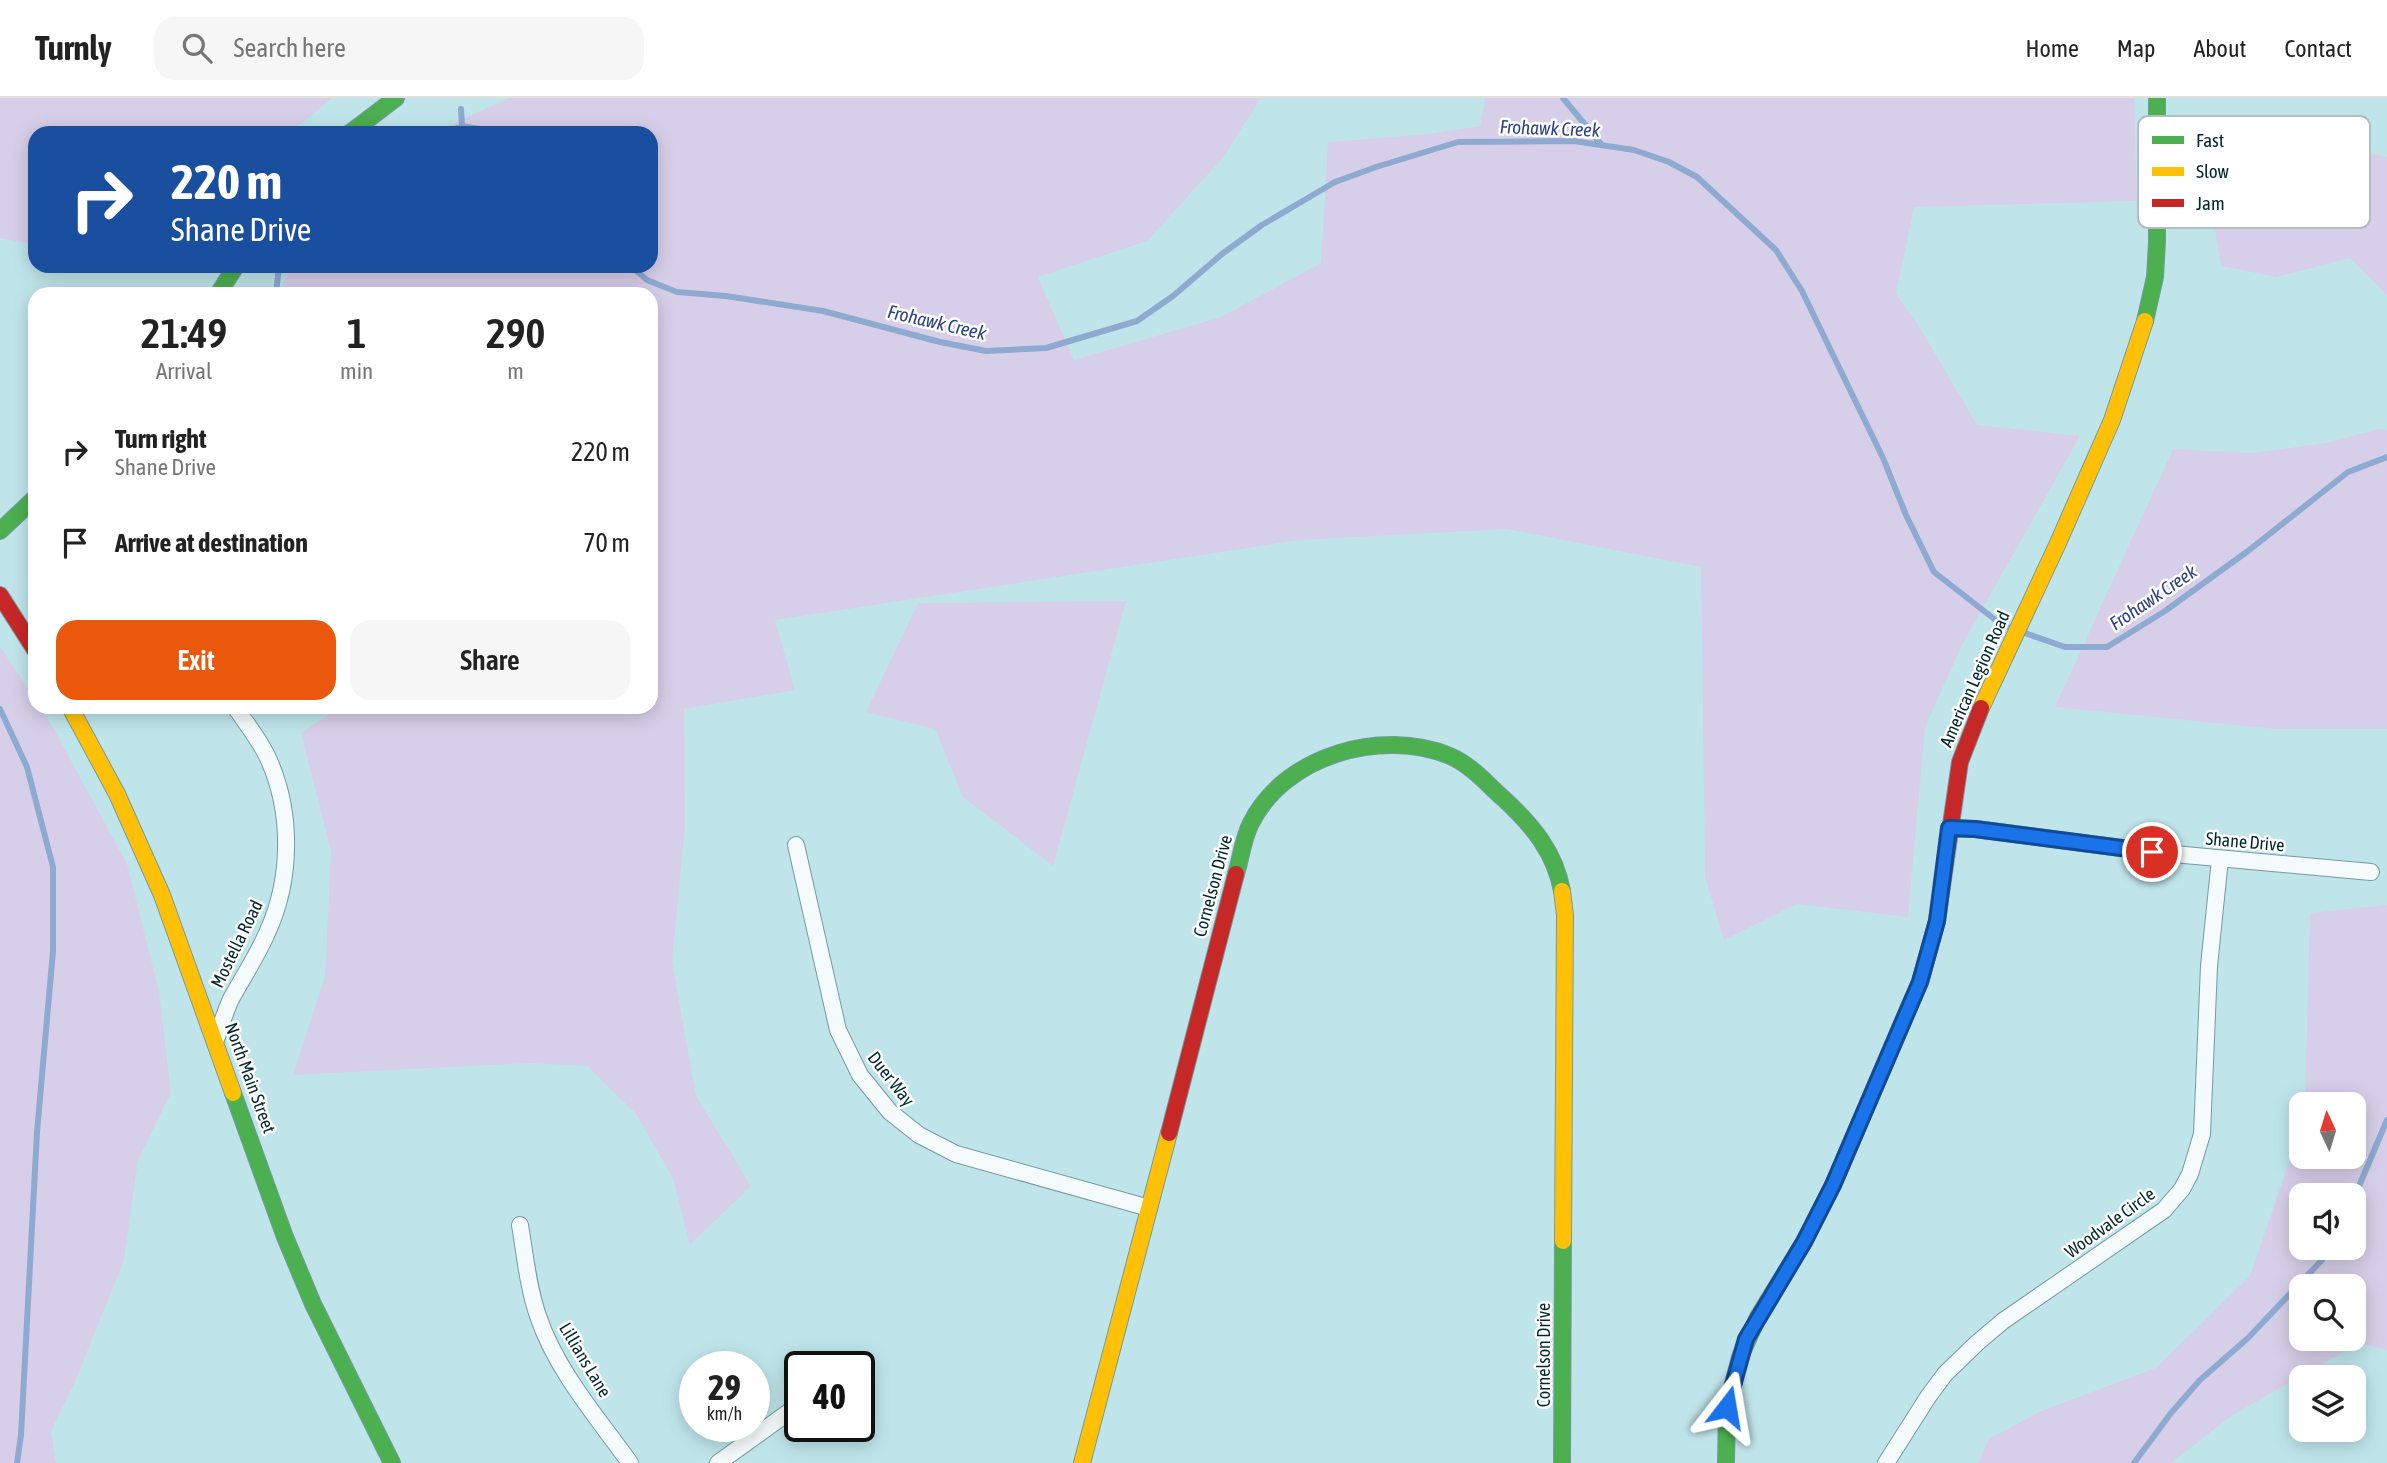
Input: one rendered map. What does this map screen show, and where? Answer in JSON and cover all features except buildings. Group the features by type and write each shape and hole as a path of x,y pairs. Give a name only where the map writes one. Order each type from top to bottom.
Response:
{"street":[{"path":"359,126 396,98"},
{"name":"American Legion Road","path":"2157,98 2157,116"},
{"name":"American Legion Road","path":"1726,1463 1727,1407 1746,1339 1804,1242 1833,1185 1920,982 1937,921 1960,762 1974,723 2112,420 2142,333 2155,276 2157,228"},
{"path":"0,531 28,505"},
{"path":"0,595 28,639"},
{"name":"North Main Street","path":"74,714 117,794 162,895 285,1237 313,1304 392,1463"},
{"name":"Mostella Road","path":"216,1040 231,999 275,915 284,872 286,831 281,792 266,754 240,714"},
{"name":"Cornelson Drive","path":"1082,1463 1244,841 1259,809 1275,789 1295,774 1326,758 1355,749 1386,745 1431,749 1454,758 1471,769 1536,830 1557,864 1565,897 1562,1463"},
{"name":"Shane Drive","path":"1949,828 2220,859 2371,872"},
{"name":"Duer Way","path":"796,845 838,1030 860,1075 890,1112 919,1135 956,1154 1149,1208"},
{"name":"Woodvale Circle","path":"1886,1463 1902,1434 1939,1382 1977,1343 2003,1321 2164,1210 2182,1189 2190,1174 2202,1134 2209,966 2220,859"},
{"name":"Lillians Lane","path":"520,1225 531,1292 551,1347 573,1384 630,1463"},
{"path":"718,1463 784,1416"}],"shaded area":[{"path":"0,98 332,98 298,126 28,126 28,244 0,238"},
{"path":"509,98 1261,98 1222,159 1147,241 1038,277 1074,360 1221,317 1321,263 1328,142 1429,134 1480,126 1485,98 2134,98 2137,201 1914,207 1896,294 1920,328 1977,425 2080,436 1963,643 1925,727 1908,917 1797,904 1724,940 1705,877 1701,567 1507,529 1300,540 775,620 795,690 684,709 685,826 672,962 696,1096 751,1186 690,1245 673,1178 636,1114 587,1066 529,1063 293,1075 325,976 331,851 301,733 330,714 658,714 658,287 281,287 289,273 658,273 658,126 448,126"},
{"path":"2370,154 2387,157 2387,295 2350,258 2276,277 2221,266 2214,228 2370,228"},
{"path":"2379,429 2387,430 2387,729 2275,729 2055,707 2173,449 2252,453 2326,443"},
{"path":"1126,601 1053,866 963,797 935,729 866,712 918,603"},
{"path":"0,646 28,689 28,714 44,714 127,864 159,992 171,1093 138,1160 124,1260 74,1384 51,1431 56,1463 0,1463"},
{"path":"2387,905 2387,1350 2366,1345 2366,1274 2289,1274 2289,1351 2345,1351 2320,1365 2289,1365 2289,1383 2231,1416 2171,1463 1978,1463 1989,1439 2039,1412 2156,1368 2250,1276 2289,1162 2289,1169 2366,1169 2366,1092 2305,1092 2310,913"}],"waterway":[{"path":"1563,98 1601,144"},
{"path":"461,109 462,126"},
{"name":"Frohawk Creek","path":"639,273 647,280 677,292 726,296 823,311 940,342 986,351 1046,348 1137,321 1173,296 1222,254 1262,225 1335,182 1458,142 1574,141 1634,150 1669,162 1697,177 1776,250 1802,291 1883,458 1906,515 1934,572 2002,625 2065,647 2107,647 2165,611 2248,551 2348,472 2387,457"},
{"name":"Frohawk Creek","path":"277,287 278,273"},
{"path":"0,709 27,767 53,867 53,951 37,1132 21,1435 17,1463"},
{"path":"2360,1183 2387,1120"},
{"path":"2134,1463 2171,1413 2200,1380 2248,1338 2322,1260"}],"traffic: fast":[{"path":"359,126 396,98"},
{"path":"2157,98 2157,116"},
{"path":"2145,321 2155,277 2157,228"},
{"path":"222,287 232,273"},
{"path":"0,531 28,505"},
{"path":"1236,874 1251,823 1267,799 1287,780 1311,765 1338,754 1366,747 1395,745 1423,748 1450,756 1478,775 1514,809 1541,840 1554,864 1562,891"},
{"path":"1726,1463 1727,1407 1740,1357 1758,1317 1804,1242 1833,1185 1909,1007"},
{"path":"233,1093 285,1237 313,1304 392,1463"},
{"path":"1562,1463 1563,1241"}],"traffic: slow":[{"path":"1981,708 2112,420 2145,321"},
{"path":"74,714 117,794 162,895 233,1093"},
{"path":"1562,891 1565,915 1563,1241"},
{"path":"1082,1463 1169,1133"}],"traffic: jam":[{"path":"0,595 28,639"},
{"path":"1909,1007 1920,982 1937,921 1960,762 1981,708"},
{"path":"1169,1133 1236,874"}],"route":[{"path":"1727,1407 1746,1339 1804,1242 1833,1185 1920,982 1937,921 1949,828 2152,852"}]}
